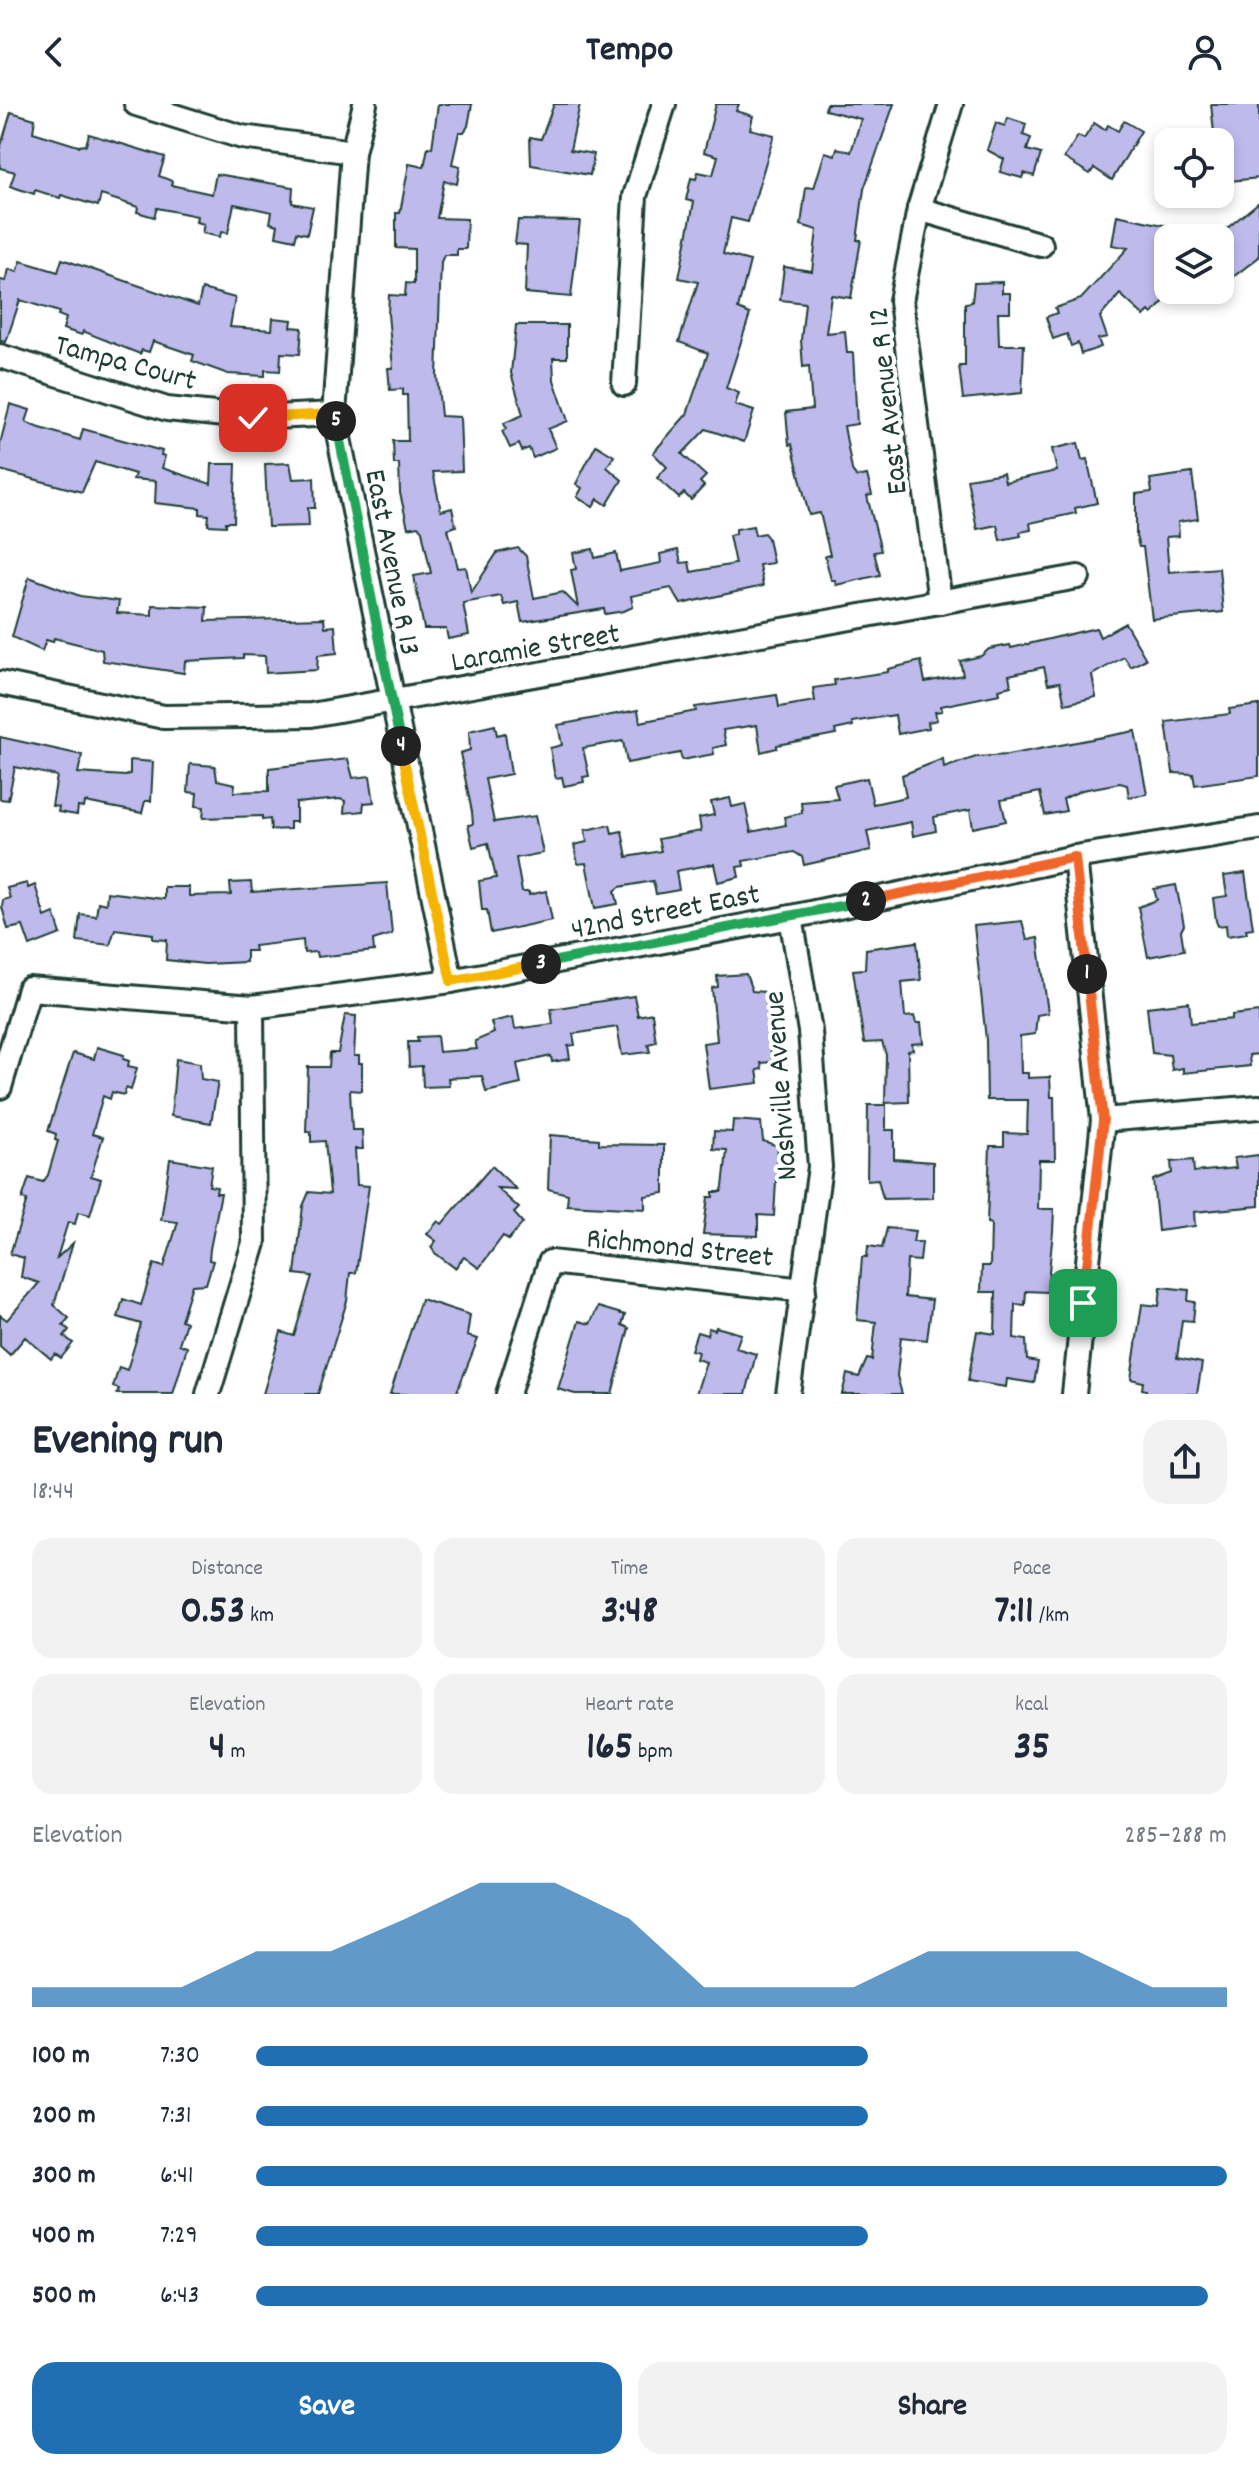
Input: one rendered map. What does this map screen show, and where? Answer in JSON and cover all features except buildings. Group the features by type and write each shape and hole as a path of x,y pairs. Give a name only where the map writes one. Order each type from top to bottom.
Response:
{"street":[{"path":"136,104 242,137 353,152"},
{"name":"East Avenue R 13","path":"365,104 353,152 334,414 451,981"},
{"path":"624,384 635,196 664,104"},
{"name":"East Avenue R 12","path":"940,602 901,301 919,209 951,104"},
{"path":"919,209 1041,245"},
{"name":"Tampa Court","path":"0,356 167,409 253,418 334,414"},
{"name":"Laramie Street","path":"0,683 164,717 311,715 1078,577"},
{"name":"42nd Street East","path":"0,1087 29,989 252,1007 451,981 791,917 1075,857 1259,828"},
{"path":"1074,1394 1103,1120 1075,857"},
{"name":"Nashville Avenue","path":"788,1394 820,1167 810,1031 791,917"},
{"path":"208,1394 254,1243 252,1007"},
{"path":"1103,1120 1259,1107"},
{"name":"Richmond Street","path":"508,1394 550,1262 804,1290"}],"route":[{"path":"253,418 334,414 451,981 791,917 1075,857 1103,1120 1083,1303"}]}
